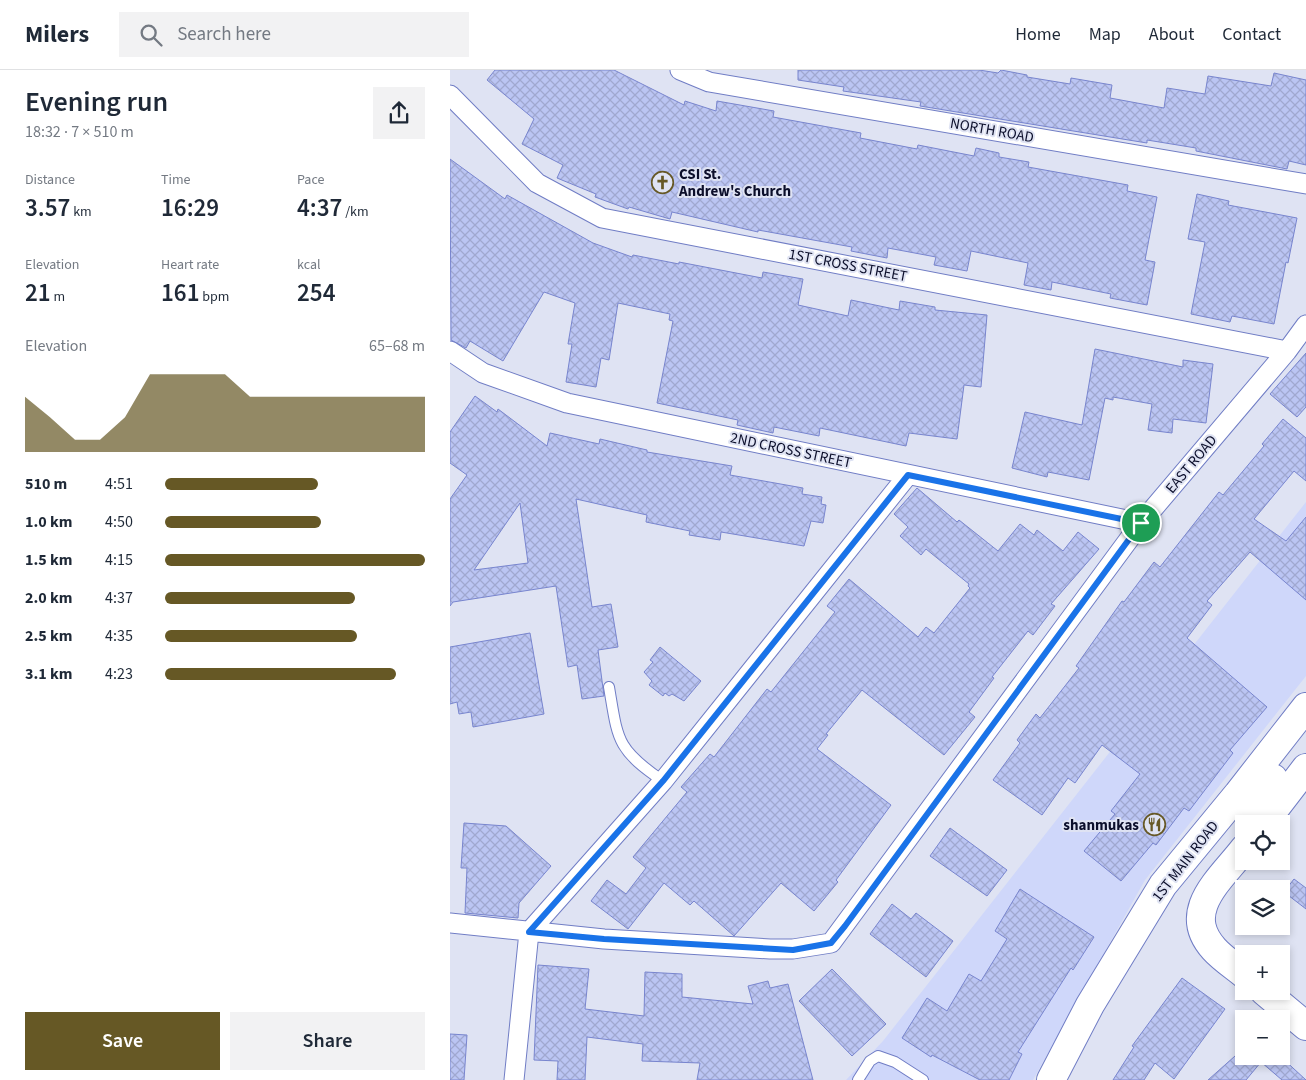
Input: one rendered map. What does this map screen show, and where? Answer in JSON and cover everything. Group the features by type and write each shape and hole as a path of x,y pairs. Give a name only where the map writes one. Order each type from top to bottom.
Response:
{"main road":[{"name":"1ST MAIN ROAD","path":"1051,1080 1090,1005 1163,885 1221,815 1306,706"},
{"path":"1258,815 1303,747"},
{"path":"1221,815 1235,817"},
{"path":"1235,861 1206,898 1200,914 1200,926 1215,950 1235,967"},
{"path":"1275,1000 1306,1026"}],"street":[{"name":"NORTH ROAD","path":"680,70 709,82 1306,184"},
{"name":"1ST CROSS STREET","path":"450,94 537,183 602,218 1287,351"},
{"name":"EAST ROAD","path":"529,932 793,950 831,943 1141,523 1306,326"},
{"name":"2ND CROSS STREET","path":"450,351 483,373 568,402 1141,523"},
{"path":"514,1080 529,932 663,781 908,475"},
{"path":"450,923 529,932"}],"lane":[{"path":"610,687 617,734 629,754 638,764 663,781"},
{"path":"858,1080 870,1061 878,1056 895,1062 923,1080"}],"shaded area":[{"path":"1306,502 1306,676 1145,880 1033,1080 846,1080 883,1041"}],"building":[{"path":"495,70 614,70 684,105 685,101 716,111 717,101 774,111 773,117 861,133 860,138 917,149 918,145 974,156 976,148 999,153 999,157 1029,162 1028,167 1128,185 1127,191 1157,197 1145,260 1155,262 1147,305 1110,298 1111,294 1052,282 1051,290 1024,285 1028,263 971,251 967,271 934,265 936,257 888,248 887,258 851,251 852,247 758,230 758,232 672,212 670,219 629,207 628,209 595,197 596,194 557,178 563,165 522,144 534,119 487,80"},
{"path":"798,70 979,70 998,73 1001,70 1027,75 1027,77 1070,84 1071,78 1112,85 1110,98 1164,108 1167,88 1205,94 1208,76 1271,86 1274,73 1306,80 1306,165 1289,161 1287,169 1196,151 1196,148 1147,140 1147,143 920,106 921,102 843,91 844,87 798,80"},
{"path":"450,159 505,199 507,195 593,243 632,257 633,255 679,264 679,262 762,278 763,272 803,279 798,305 848,316 851,300 899,310 900,301 935,307 935,310 987,315 981,387 964,385 957,439 909,433 906,446 820,428 819,436 774,427 773,433 737,425 738,420 657,403 673,321 669,320 670,314 618,303 609,360 601,358 596,387 566,382 572,344 568,344 575,303 544,292 503,361 470,341 466,348 451,340"},
{"path":"1197,194 1229,201 1228,205 1297,218 1274,324 1232,316 1230,322 1191,314 1205,242 1188,239"},
{"path":"1095,349 1183,367 1183,360 1213,364 1206,423 1173,419 1172,433 1148,430 1152,404 1113,397 1113,400 1105,398 1089,480 1048,472 1047,477 1012,468 1025,412 1082,425"},
{"path":"1306,353 1306,407 1297,417 1270,394"},
{"path":"475,396 497,412 498,409 547,446 550,433 599,444 600,439 647,450 647,452 732,466 730,475 803,488 802,494 822,497 821,504 826,505 823,523 811,521 804,546 721,532 720,540 689,535 690,531 646,522 647,515 576,499 592,607 611,604 618,647 598,650 604,696 582,699 577,665 568,667 556,586 453,602 450,606 450,499 467,475 450,463 450,432","holes":["520,503 528,563 474,570"]},
{"path":"1283,419 1306,438 1306,481 1294,471 1254,519 1286,541 1306,517 1306,600 1250,552 1207,601 1212,605 1187,638 1267,707 1230,750 1233,753 1189,811 1184,808 1156,845 1153,843 1121,881 1084,851 1115,814 1111,811 1140,774 1102,745 1075,783 1068,778 1042,815 993,780 1020,743 1017,740 1036,714 1040,718 1079,668 1076,666 1122,601 1124,602 1154,562 1160,567 1219,492 1223,495 1264,446 1262,444"},
{"path":"917,488 957,522 959,520 998,551 1020,524 1034,535 1037,530 1063,551 1078,532 1099,549 1051,604 1055,606 1033,635 1028,631 992,677 994,678 969,712 975,717 944,755 862,690 826,734 828,735 817,749 891,805 836,880 838,882 814,911 781,883 734,936 694,901 690,905 664,883 628,929 591,901 607,880 626,894 646,868 633,857 687,792 681,787 710,754 714,757 767,689 771,692 835,612 827,606 849,579 918,637 926,627 934,633 970,588 969,584 926,549 921,555 900,536 908,527 894,514"},
{"path":"530,633 544,714 473,727 471,712 459,714 457,702 450,704 450,647"},
{"path":"660,647 701,681 684,701 672,694 669,696 665,693 663,696 649,685 652,681 644,672 653,662 650,660"},
{"path":"464,823 506,826 551,866 519,903 518,918 465,913 467,868 461,868"},
{"path":"950,828 1007,870 987,896 930,856"},
{"path":"1294,879 1306,888 1306,909 1290,897 1290,884"},
{"path":"1020,889 1094,937 1073,970 1071,968 1018,1052 1022,1054 1009,1080 980,1080 932,1055 931,1057 902,1038 927,998 947,1011 969,974 981,981 1007,939 995,931"},
{"path":"892,904 911,919 916,913 953,941 926,977 870,934"},
{"path":"538,965 589,969 585,1009 644,1016 645,972 682,974 682,997 753,1004 748,986 768,981 770,988 788,984 813,1080 697,1080 700,1063 642,1061 643,1044 587,1037 585,1080 557,1080 558,1061 534,1060"},
{"path":"832,969 886,1024 852,1056 799,1001"},
{"path":"1182,978 1225,1009 1174,1079 1155,1063 1144,1080 1113,1080 1134,1047 1132,1046"},
{"path":"450,1034 467,1035 464,1080 450,1080"},
{"path":"1235,1056 1235,1065 1258,1065 1246,1080 1208,1080"},
{"path":"1264,1065 1290,1065 1306,1080 1282,1080"}],"place":[{"name":"CSI St. Andrew's Church","path":"663,183"},
{"name":"shanmukas","path":"1155,825"}],"route":[{"path":"908,475 1141,523 831,943 793,950 604,939 529,932 663,781 908,475"}]}
